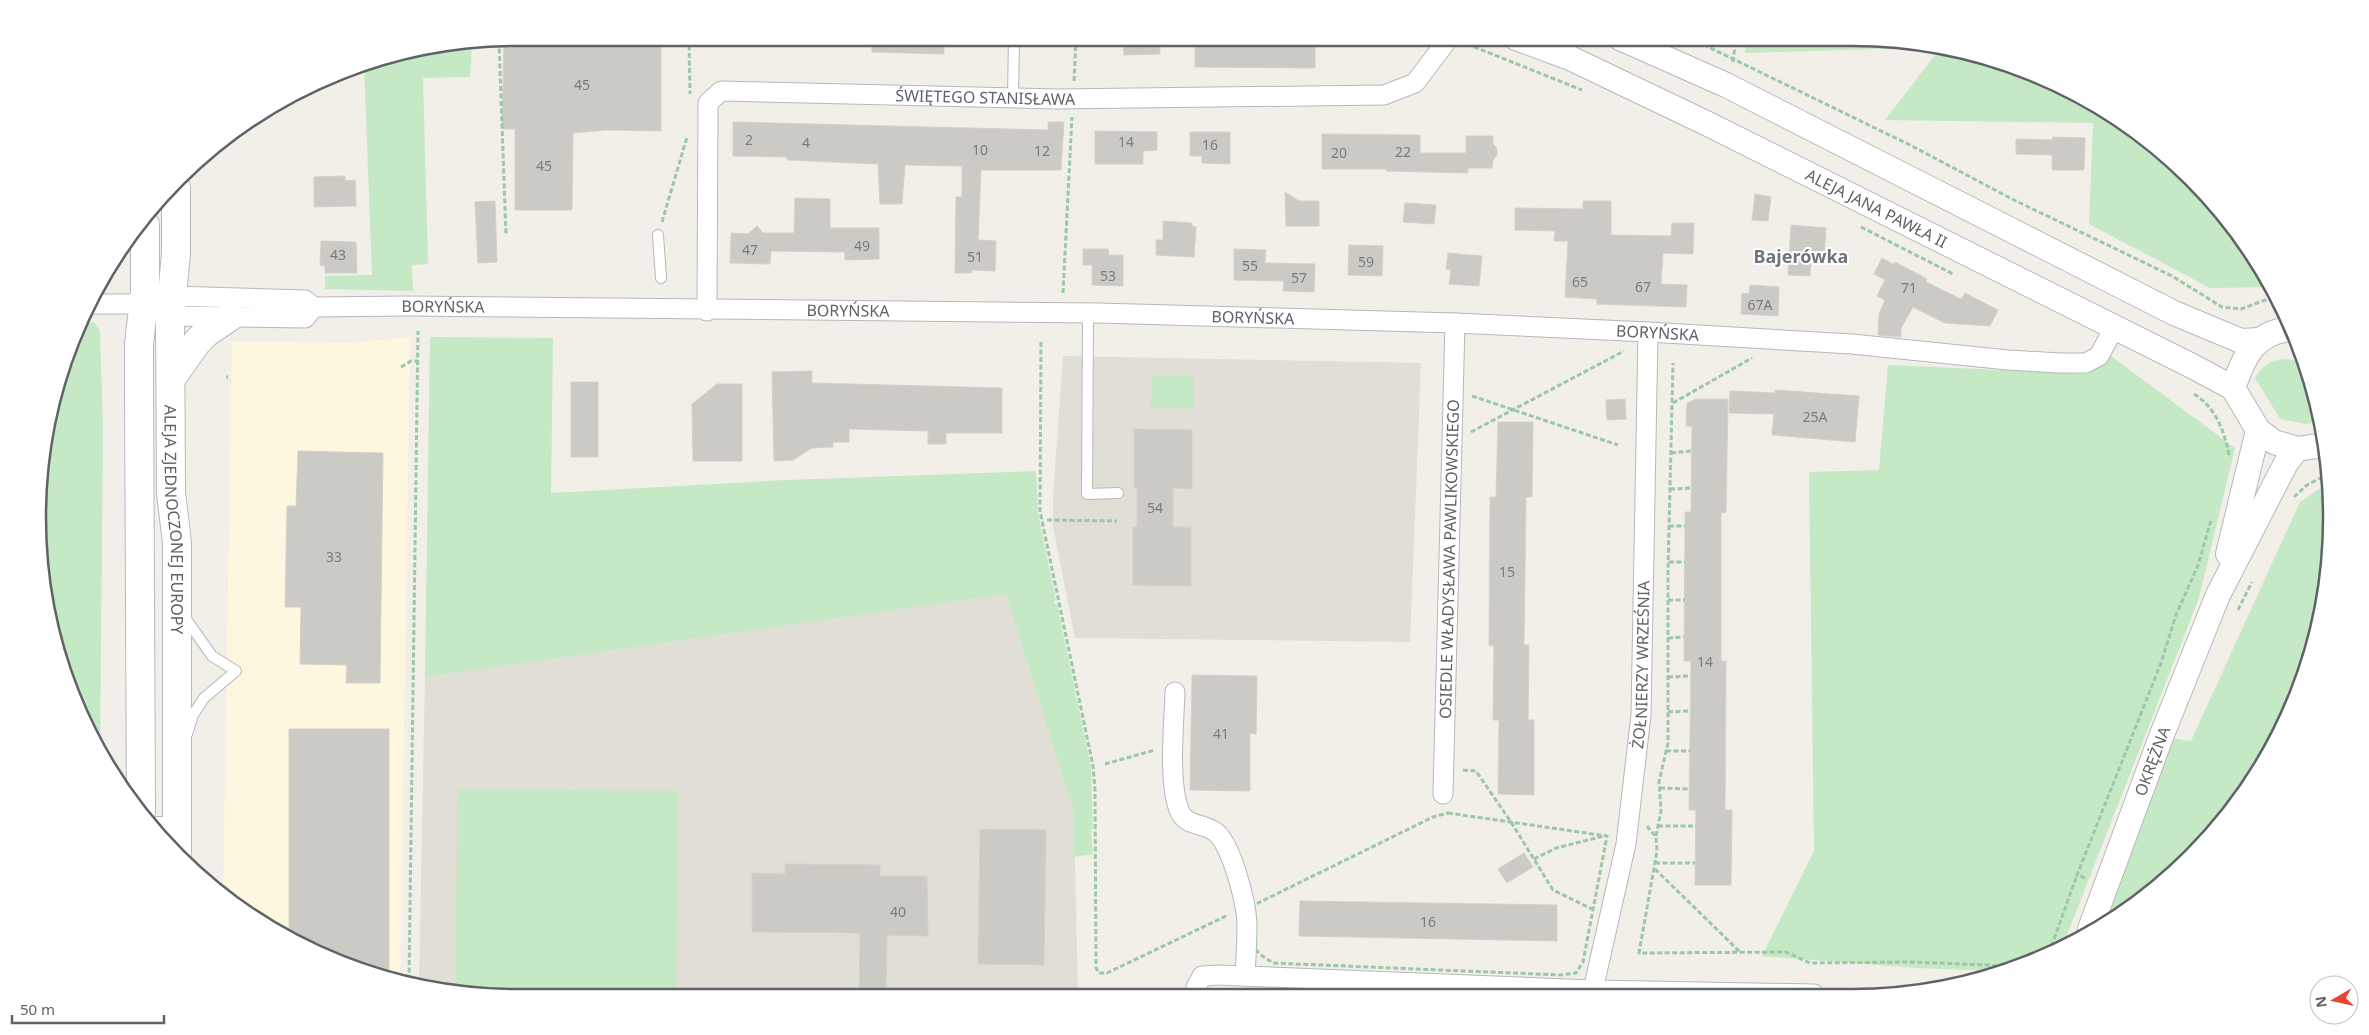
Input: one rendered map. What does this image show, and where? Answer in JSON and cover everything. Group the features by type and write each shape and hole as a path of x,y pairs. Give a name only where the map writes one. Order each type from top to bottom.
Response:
{"main road":[{"name":"ALEJA ZJEDNOCZONEJ EUROPY","path":"176,193 176,254 171,306 171,493 176,543 177,843"},
{"name":"ALEJA ZJEDNOCZONEJ EUROPY","path":"141,800 139,344 144,304 145,230"},
{"path":"171,379 197,342 206,333 231,316"}],"street":[{"name":"ŚWIĘTEGO STANISŁAWA","path":"707,311 708,103 721,91 1073,99 1384,95 1415,83 1442,46"},
{"name":"ALEJA JANA PAWŁA II","path":"1538,46 1570,58 1621,82 2115,326 2233,388"},
{"path":"1638,46 1726,84 2174,313 2241,341 2259,340"},
{"path":"98,304 144,304 171,306 231,316 305,318 314,308 305,300 171,306"},
{"name":"BORYŃSKA","path":"314,308 370,306 707,311 1088,313 1455,323 1852,344 2008,360 2069,363 2086,363 2099,356 2115,326"},
{"name":"OSIEDLE WŁADYSŁAWA PAWLIKOWSKIEGO","path":"1450,800 1455,323"},
{"path":"2284,329 2275,330 2259,340 2242,361 2233,388 2258,430 2274,442 2297,449 2317,446"},
{"name":"ŻOŁNIERZY WRZEŚNIA","path":"1593,989 1626,844 1642,715 1648,332"},
{"name":"OKRĘŻNA","path":"2218,595 2258,430"},
{"name":"OKRĘŻNA","path":"2093,922 2161,737 2218,595 2270,492 2286,463 2297,449"},
{"path":"1175,692 1174,751 1176,800 1180,812 1189,822 1214,831 1226,843 1244,902 1247,921 1245,976"},
{"path":"1196,989 1202,976 1245,976 1527,989"}],"lane":[{"path":"1013,98 1014,46"},
{"path":"658,234 661,278"},
{"path":"1088,313 1087,494 1118,493"},
{"path":"176,602 195,634 212,656 236,670 223,683 212,689 192,715 176,774"},
{"path":"158,822 176,822"}],"path":[{"path":"689,46 690,97"},
{"path":"1063,301 1076,46"},
{"path":"1471,46 1584,91"},
{"path":"1706,46 1910,145 2012,199 2172,276 2222,308 2241,309 2269,299"},
{"path":"1733,60 1735,46"},
{"path":"499,47 506,235"},
{"path":"658,234 688,136"},
{"path":"1858,225 1959,276"},
{"path":"409,976 418,331"},
{"path":"1041,342 1040,511 1093,766 1095,790 1096,968 1100,973 1107,973 1229,915"},
{"path":"1470,432 1626,350 1616,350"},
{"path":"1672,403 1755,357"},
{"path":"401,367 411,361 418,361"},
{"path":"1673,363 1666,751 1660,788 1661,810 1656,837 1655,863 1640,954 1786,952 1810,963 1909,962 1996,966"},
{"path":"2190,392 2204,400 2219,420 2229,458"},
{"path":"1464,393 1618,446"},
{"path":"1671,453 1692,452"},
{"path":"2270,492 2291,500 2307,485 2321,478"},
{"path":"1670,489 1692,488"},
{"path":"1047,520 1117,521"},
{"path":"1670,526 1685,526"},
{"path":"1669,562 1685,562"},
{"path":"1668,600 1685,600"},
{"path":"1668,638 1684,637"},
{"path":"1668,677 1690,676"},
{"path":"1668,712 1690,712"},
{"path":"1105,764 1157,750 1174,751"},
{"path":"1666,751 1690,751"},
{"path":"1460,770 1476,771 1511,822 1553,890 1593,909"},
{"path":"1660,788 1690,789"},
{"path":"1450,800 1457,814"},
{"path":"1631,804 1656,837"},
{"path":"1448,813 1607,836 1583,962 1576,973 1560,975 1273,963 1260,956 1256,950 1254,905 1433,817 1448,813"},
{"path":"1658,826 1696,826"},
{"path":"1534,859 1556,848 1607,836"},
{"path":"1655,863 1695,863"},
{"path":"1654,868 1740,953"},
{"path":"2052,944 2077,875"}],"shaded area":[{"path":"410,337 400,974 366,964 309,940 282,926 223,885 232,341 350,343"},
{"path":"1063,356 1421,363 1410,642 1075,638 1053,527 1053,496"},
{"path":"1006,594 1074,814 1078,989 518,989 456,985 419,978 425,677"}],"green space":[{"path":"1746,46 1852,46 1898,49 1745,53"},
{"path":"472,48 470,77 423,78 428,264 412,265 413,291 325,289 325,276 372,275 364,72 426,55"},
{"path":"1935,55 1973,62 2032,82 2087,109 2113,126 2162,163 2185,184 2225,231 2263,287 2210,288 2089,224 2093,123 1885,120"},
{"path":"94,322 100,331 103,431 100,736 82,698 62,639 50,579 46,518 50,456 55,426 71,366 89,323"},
{"path":"430,337 553,338 551,493 786,480 1036,471 1038,513 1056,600 1054,604 1057,604 1091,767 1093,854 1074,857 1074,814 1006,594 425,677"},
{"path":"2111,356 2235,448 2199,598 2066,937 2032,953 1982,970 1917,968 1762,956 1814,851 1809,472 1879,470 1888,365 2087,374"},
{"path":"2276,360 2296,361 2313,422 2306,424 2280,419 2255,378 2261,369"},
{"path":"1152,375 1194,376 1194,409 1151,408"},
{"path":"2322,487 2323,518 2319,579 2307,639 2298,669 2274,726 2260,753 2243,779 2206,828 2185,851 2138,891 2092,922 2161,737 2191,741 2300,502"},
{"path":"457,789 678,791 676,989 518,989 456,985"}],"building":[{"path":"504,46 661,46 661,131 607,130 573,133 572,210 515,210 515,129 502,129"},
{"path":"872,46 944,46 944,54 872,52"},
{"path":"1123,46 1160,46 1160,54 1124,55"},
{"path":"1195,46 1315,46 1315,68 1195,67"},
{"path":"733,122 1048,130 1048,122 1064,122 1061,170 981,170 978,240 996,241 995,271 972,270 971,273 955,273 956,197 962,197 962,166 905,165 902,204 880,204 878,164 787,160 787,157 733,156"},
{"path":"1095,131 1157,132 1157,150 1143,151 1143,164 1095,164"},
{"path":"1190,132 1230,132 1230,164 1202,163 1202,156 1190,156"},
{"path":"1322,134 1420,135 1420,153 1466,153 1466,136 1493,136 1493,144 1497,148 1497,155 1493,160 1492,168 1468,168 1468,173 1386,171 1386,169 1322,169"},
{"path":"2053,137 2085,138 2084,170 2052,170 2052,155 2016,154 2016,139 2052,140"},
{"path":"345,176 345,181 355,180 356,206 314,207 314,177"},
{"path":"1285,192 1299,201 1319,201 1319,226 1286,226"},
{"path":"1755,194 1771,197 1768,221 1752,220"},
{"path":"795,198 830,199 830,228 879,228 879,259 845,260 845,252 771,251 770,264 730,263 731,233 748,234 757,226 763,233 794,233"},
{"path":"495,201 497,262 478,263 475,202"},
{"path":"1583,201 1611,201 1611,235 1671,236 1672,223 1694,223 1693,254 1663,253 1661,284 1687,285 1686,307 1597,304 1597,299 1565,297 1568,241 1554,241 1555,231 1515,230 1515,208 1583,209"},
{"path":"1405,203 1436,205 1434,224 1403,222"},
{"path":"1163,221 1192,223 1192,226 1196,227 1194,257 1156,255 1156,240 1163,240"},
{"path":"1791,225 1826,228 1824,259 1811,259 1810,276 1788,275"},
{"path":"321,241 356,242 357,273 325,273 325,266 320,265"},
{"path":"1349,245 1383,246 1382,276 1348,275"},
{"path":"1083,249 1108,249 1109,255 1123,255 1123,286 1092,285 1092,265 1083,265"},
{"path":"1234,249 1266,250 1265,263 1315,264 1314,292 1283,291 1284,281 1234,280"},
{"path":"1448,253 1482,256 1479,286 1449,284 1451,270 1446,269"},
{"path":"1882,258 1893,264 1895,262 1927,279 1926,282 1961,299 1965,293 1998,310 1990,326 1945,323 1913,307 1901,328 1901,337 1878,335 1879,314 1885,300 1877,296 1885,280 1874,274"},
{"path":"1750,285 1779,287 1778,316 1741,314 1742,293 1749,294"},
{"path":"812,371 812,383 1002,388 1002,433 946,433 946,444 928,444 928,431 849,429 849,442 833,442 833,447 812,448 793,460 774,461 772,372"},
{"path":"571,382 598,382 598,457 571,457"},
{"path":"717,384 742,384 742,461 693,461 692,404"},
{"path":"1775,390 1859,396 1855,442 1772,435 1774,414 1729,413 1730,391 1775,393"},
{"path":"1625,399 1626,419 1607,420 1606,400"},
{"path":"1696,399 1728,399 1726,512 1721,513 1721,661 1726,661 1725,810 1732,810 1731,885 1695,885 1696,810 1689,810 1691,661 1684,661 1685,512 1691,512 1692,426 1686,426 1687,403"},
{"path":"1498,422 1533,422 1532,497 1526,497 1524,645 1529,645 1528,720 1534,720 1534,795 1498,794 1499,720 1493,720 1494,646 1489,645 1490,497 1496,497"},
{"path":"1134,429 1192,430 1192,489 1173,488 1173,527 1191,527 1191,586 1133,585 1133,527 1137,526 1137,488 1134,488"},
{"path":"298,451 383,453 380,683 346,683 347,665 300,664 301,607 285,607 287,506 296,506"},
{"path":"1192,675 1257,676 1256,734 1250,733 1250,791 1190,790"},
{"path":"289,729 389,729 389,971 337,953 289,930"},
{"path":"980,829 1046,830 1044,965 978,964"},
{"path":"1524,853 1533,867 1507,883 1498,869"},
{"path":"785,864 880,865 880,876 927,876 928,936 887,935 886,989 859,989 860,933 752,932 752,873 785,874"},
{"path":"1300,901 1557,905 1557,941 1299,936"}],"district":[{"name":"Bajerówka","path":"1801,256"}]}
